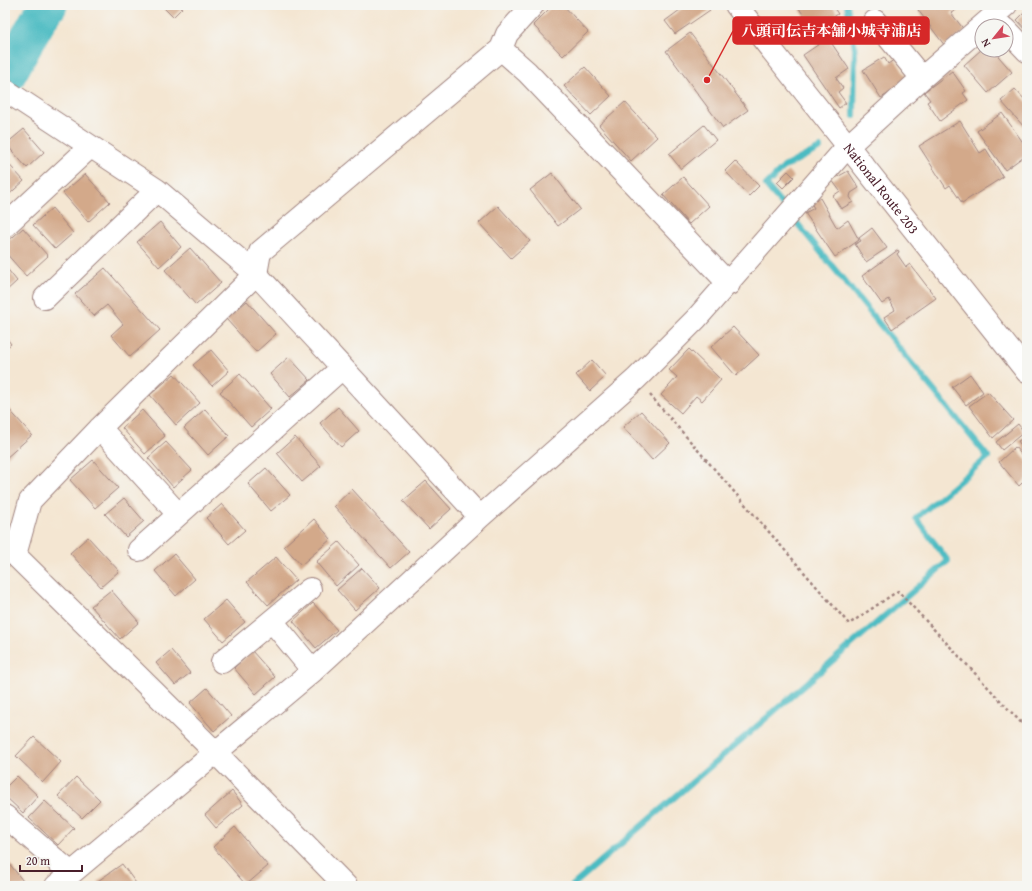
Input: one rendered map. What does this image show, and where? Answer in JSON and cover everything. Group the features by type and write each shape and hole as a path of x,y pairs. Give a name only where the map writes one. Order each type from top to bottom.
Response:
{"main road":[{"path":"346,886 216,753 15,555 30,501 100,428 256,274 260,252 501,49 508,34 533,5"},
{"name":"National Route 203","path":"736,5 1027,372"},
{"path":"875,21 922,78"},
{"path":"1014,34 1027,51"},
{"path":"5,816 63,880 313,671 480,517 636,379 696,319 728,284 848,146 922,78 974,40"},
{"path":"501,49 527,72 728,284"},
{"path":"8,92 157,190 256,274 480,517"},
{"path":"5,226 90,146"},
{"path":"45,298 157,190"},
{"path":"139,550 342,368"},
{"path":"100,428 178,514"},
{"path":"222,662 310,589"},
{"path":"272,621 313,671"}],"path":[{"path":"636,379 849,624 898,591 1027,729"}],"building":[{"path":"161,5 185,5 173,17"},
{"path":"553,5 563,5 588,32 563,56 533,25"},
{"path":"682,5 706,5 710,10 675,34 665,21 684,7"},
{"path":"797,5 832,5 838,14 813,30"},
{"path":"924,5 955,5 958,9 951,13 965,31 945,46 918,10"},
{"path":"1027,10 1027,31 1017,20"},
{"path":"690,33 748,110 723,128 666,51"},
{"path":"828,38 849,69 836,78 843,88 838,92 846,103 839,108 803,55"},
{"path":"974,56 974,58 1000,58 1012,72 988,93 964,65"},
{"path":"884,57 888,64 895,59 909,81 881,98 863,70"},
{"path":"585,67 611,96 591,115 564,86"},
{"path":"952,71 966,91 963,93 968,100 940,121 927,102 930,100 924,92"},
{"path":"1015,89 1027,101 1027,126 1025,128 1001,101"},
{"path":"625,102 657,137 631,161 599,125"},
{"path":"1002,113 1027,148 1027,154 1005,170 977,131"},
{"path":"960,121 980,153 986,149 1003,177 962,203 950,185 946,188 919,146"},
{"path":"704,125 716,140 681,169 669,154"},
{"path":"24,129 44,152 27,168 6,144"},
{"path":"5,160 24,181 5,198"},
{"path":"735,161 759,186 749,196 725,171"},
{"path":"788,171 794,177 783,188 777,182"},
{"path":"848,171 859,188 851,193 850,197 853,202 841,209 833,196 840,191 832,180"},
{"path":"552,173 580,209 558,226 530,190"},
{"path":"85,174 110,202 88,222 63,193"},
{"path":"683,177 709,206 689,224 663,195"},
{"path":"820,198 837,228 848,220 859,240 835,257 805,213 814,208 811,203"},
{"path":"498,206 530,241 511,258 479,223"},
{"path":"52,208 73,233 55,249 33,225"},
{"path":"160,222 181,247 159,267 137,242"},
{"path":"23,228 48,256 26,276 5,252 5,244"},
{"path":"872,228 887,248 866,262 855,244 861,241 859,238"},
{"path":"190,248 221,283 196,305 165,270"},
{"path":"898,250 899,252 897,254 906,267 910,264 936,298 892,329 884,317 895,310 889,299 882,304 862,276"},
{"path":"5,266 17,281 5,292"},
{"path":"105,268 160,330 130,357 111,335 123,324 107,305 94,316 75,294"},
{"path":"247,301 276,334 256,352 226,319"},
{"path":"733,327 759,355 736,376 711,347"},
{"path":"5,336 11,344 5,349"},
{"path":"689,349 721,380 702,401 696,396 681,413 661,395 677,377 669,370"},
{"path":"211,350 229,371 212,386 193,365"},
{"path":"289,357 310,380 290,397 270,374"},
{"path":"592,360 606,376 590,391 576,375"},
{"path":"174,374 200,403 176,425 150,395"},
{"path":"240,374 271,409 251,427 220,392"},
{"path":"970,374 983,392 966,405 952,387"},
{"path":"988,392 1013,420 993,438 969,406"},
{"path":"7,407 32,435 5,459 5,409"},
{"path":"338,407 359,431 341,447 320,423"},
{"path":"205,409 229,436 208,455 184,428"},
{"path":"142,410 165,436 145,454 122,428"},
{"path":"641,411 670,443 652,460 623,427"},
{"path":"1018,424 1024,432 1002,450 996,442"},
{"path":"1027,436 1027,454 1018,441"},
{"path":"295,437 321,466 302,482 277,453"},
{"path":"166,442 192,470 173,487 148,458"},
{"path":"1015,447 1027,461 1027,478 1019,486 999,462"},
{"path":"93,460 118,488 95,508 70,480"},
{"path":"266,468 290,495 271,511 248,484"},
{"path":"426,481 451,509 429,529 403,501"},
{"path":"352,489 409,552 391,568 334,506"},
{"path":"124,498 144,521 126,537 105,514"},
{"path":"222,504 245,530 229,544 206,518"},
{"path":"314,519 331,539 301,565 284,546"},
{"path":"88,537 119,571 101,587 70,553"},
{"path":"339,542 359,565 336,586 316,562"},
{"path":"174,554 195,579 176,596 155,571"},
{"path":"276,557 296,580 268,605 247,582"},
{"path":"362,568 380,588 355,610 337,590"},
{"path":"111,590 139,622 120,639 91,606"},
{"path":"226,600 245,622 223,641 204,619"},
{"path":"313,603 337,630 316,648 293,621"},
{"path":"171,650 190,673 175,685 156,663"},
{"path":"252,651 275,677 256,694 234,668"},
{"path":"207,688 231,716 214,731 190,703"},
{"path":"34,737 61,762 43,782 16,756"},
{"path":"17,776 38,796 23,813 5,796 5,788"},
{"path":"76,777 100,800 82,818 58,796"},
{"path":"232,791 243,805 216,828 205,815"},
{"path":"45,801 74,828 58,845 29,818"},
{"path":"235,827 268,866 246,885 213,847"},
{"path":"5,858 26,885 5,886"},
{"path":"122,864 138,886 101,886 98,881"}],"waterway":[{"path":"5,79 40,17 49,5"},
{"path":"847,5 855,48 854,116"},
{"path":"572,886 948,561 916,518 988,457 766,185 784,167 820,148"}],"place":[{"name":"八頭司伝吉本舗小城寺浦店","path":"707,80"}]}
